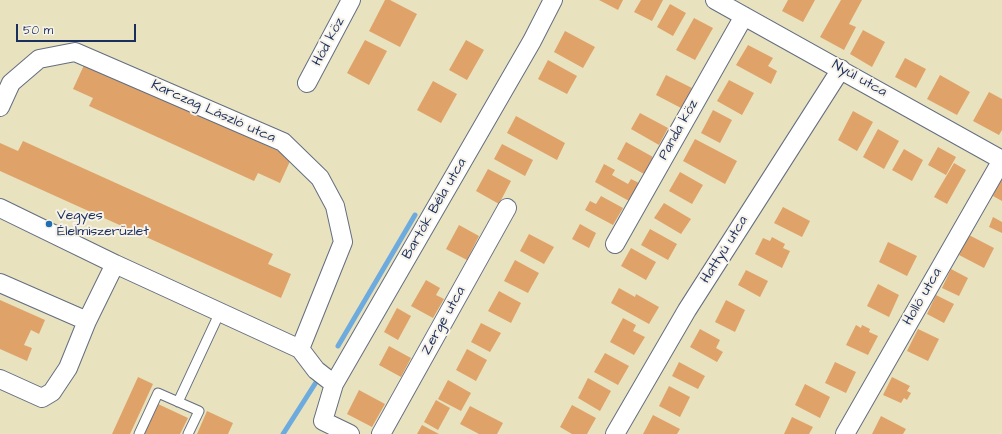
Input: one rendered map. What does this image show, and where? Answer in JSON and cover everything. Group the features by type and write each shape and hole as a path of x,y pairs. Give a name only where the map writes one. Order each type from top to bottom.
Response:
{"street":[{"name":"Hód köz","path":"307,83 351,0"},
{"name":"Bartók Béla utca","path":"323,427 334,384 528,48 553,0"},
{"name":"Nyúl utca","path":"715,0 1002,160"},
{"name":"Panda köz","path":"615,244 744,16"},
{"name":"Karczag László utca","path":"0,107 11,83 40,59 76,52 283,142 320,178 335,206 343,242 300,349"},
{"name":"Hattyú utca","path":"615,434 687,310 841,69"},
{"name":"Holló utca","path":"845,434 1002,160"},
{"path":"0,208 115,264 300,349 316,370 334,384"},
{"name":"Zerge utca","path":"381,434 507,208"},
{"path":"0,379 42,398 52,392 68,368 86,321 115,264"},
{"path":"0,283 86,321"},
{"path":"323,427 350,434"}],"lane":[{"path":"178,402 220,312"},
{"path":"139,434 158,393 199,411 188,434"}],"building":[{"path":"385,0 390,0 417,14 400,47 369,31"},
{"path":"599,0 623,0 618,10"},
{"path":"641,0 663,0 652,21 634,12"},
{"path":"788,0 815,0 803,22 782,11"},
{"path":"841,0 862,0 849,24 856,27 844,50 820,37"},
{"path":"670,4 686,13 673,36 657,27"},
{"path":"694,18 713,28 695,60 676,50"},
{"path":"863,30 885,42 872,67 850,54"},
{"path":"565,31 595,47 583,68 554,52"},
{"path":"365,40 387,51 369,85 347,73"},
{"path":"466,40 484,50 467,80 449,70"},
{"path":"748,45 773,58 768,66 777,71 771,84 736,65"},
{"path":"905,58 926,69 916,88 895,77"},
{"path":"548,60 577,76 567,94 538,79"},
{"path":"85,63 292,157 280,183 258,173 254,181 89,106 93,98 73,89"},
{"path":"666,75 694,89 683,109 656,95"},
{"path":"940,75 970,92 957,115 927,99"},
{"path":"729,80 754,93 742,115 717,101"},
{"path":"433,81 457,94 441,123 417,110"},
{"path":"989,92 1002,99 1002,130 999,135 973,121"},
{"path":"713,110 732,120 720,143 701,133"},
{"path":"853,111 873,122 857,151 838,140"},
{"path":"640,113 668,128 659,145 631,129"},
{"path":"516,116 565,143 557,160 507,133"},
{"path":"878,129 899,141 884,169 863,157"},
{"path":"695,139 737,161 725,184 683,161"},
{"path":"23,141 273,254 268,264 291,274 281,298 0,171 0,143 18,151"},
{"path":"626,142 653,157 644,174 617,159"},
{"path":"502,144 533,160 525,176 494,159"},
{"path":"938,147 956,157 946,175 928,165"},
{"path":"904,149 923,160 912,181 892,170"},
{"path":"954,163 966,170 947,204 934,197"},
{"path":"604,164 615,170 612,175 628,184 631,179 639,183 629,201 595,182"},
{"path":"488,169 511,181 499,204 476,191"},
{"path":"680,172 703,185 692,204 669,191"},
{"path":"1002,177 1002,201 993,196"},
{"path":"601,196 623,208 613,225 585,210 590,201 596,204"},
{"path":"664,203 691,219 681,234 654,218"},
{"path":"783,207 810,221 802,237 774,223"},
{"path":"993,217 1002,222 1002,233 989,227"},
{"path":"580,224 596,233 589,248 572,239"},
{"path":"459,225 479,236 467,260 446,249"},
{"path":"650,229 677,244 668,260 641,245"},
{"path":"529,234 554,247 544,264 520,251"},
{"path":"969,235 994,248 984,268 959,255"},
{"path":"772,237 785,244 783,248 790,251 782,268 755,254 763,238 770,241"},
{"path":"888,242 917,256 907,276 879,262"},
{"path":"631,248 656,262 646,280 621,266"},
{"path":"515,260 539,273 528,293 504,281"},
{"path":"951,269 968,278 959,296 942,288"},
{"path":"746,270 768,281 760,297 738,285"},
{"path":"426,280 440,288 436,295 444,299 433,318 411,306"},
{"path":"878,284 899,295 889,317 867,306"},
{"path":"619,288 635,297 636,294 659,307 649,324 611,303"},
{"path":"499,291 521,303 511,323 488,311"},
{"path":"936,295 954,304 944,323 927,314"},
{"path":"0,300 45,320 39,334 31,330 24,345 32,348 27,361 0,349"},
{"path":"726,300 745,310 735,332 715,322"},
{"path":"397,308 411,316 398,340 384,332"},
{"path":"623,318 636,325 633,331 645,337 634,355 610,342"},
{"path":"481,323 501,333 490,352 471,342"},
{"path":"856,325 861,328 862,325 870,329 869,332 878,336 868,355 846,345"},
{"path":"700,329 720,340 716,348 723,352 717,362 690,347"},
{"path":"918,329 939,339 928,361 907,351"},
{"path":"389,346 411,358 401,377 379,365"},
{"path":"467,349 487,360 476,381 456,370"},
{"path":"605,353 629,366 618,385 594,372"},
{"path":"679,362 705,376 698,389 672,376"},
{"path":"835,362 856,372 846,393 825,383"},
{"path":"138,377 153,384 130,434 112,434"},
{"path":"892,377 910,386 907,391 911,393 907,400 904,398 901,403 883,395"},
{"path":"588,378 611,391 600,411 578,398"},
{"path":"448,380 471,393 461,411 438,399"},
{"path":"805,384 830,397 820,418 795,405"},
{"path":"669,386 690,397 680,417 659,406"},
{"path":"359,390 385,404 372,427 347,414"},
{"path":"436,400 450,408 438,430 424,422"},
{"path":"158,404 188,418 180,434 144,434"},
{"path":"572,405 596,418 587,434 572,434 560,427"},
{"path":"470,406 503,423 497,434 479,434 460,424"},
{"path":"207,411 233,423 228,434 197,434"},
{"path":"653,415 680,429 677,434 643,434"},
{"path":"881,416 906,429 903,434 872,434"},
{"path":"792,417 813,427 809,434 784,434"},
{"path":"422,425 439,434 417,434"}],"waterway":[{"path":"338,346 415,215"},
{"path":"283,434 320,376"}],"place":[{"name":"Vegyes Élelmiszerüzlet","path":"49,224"}]}
